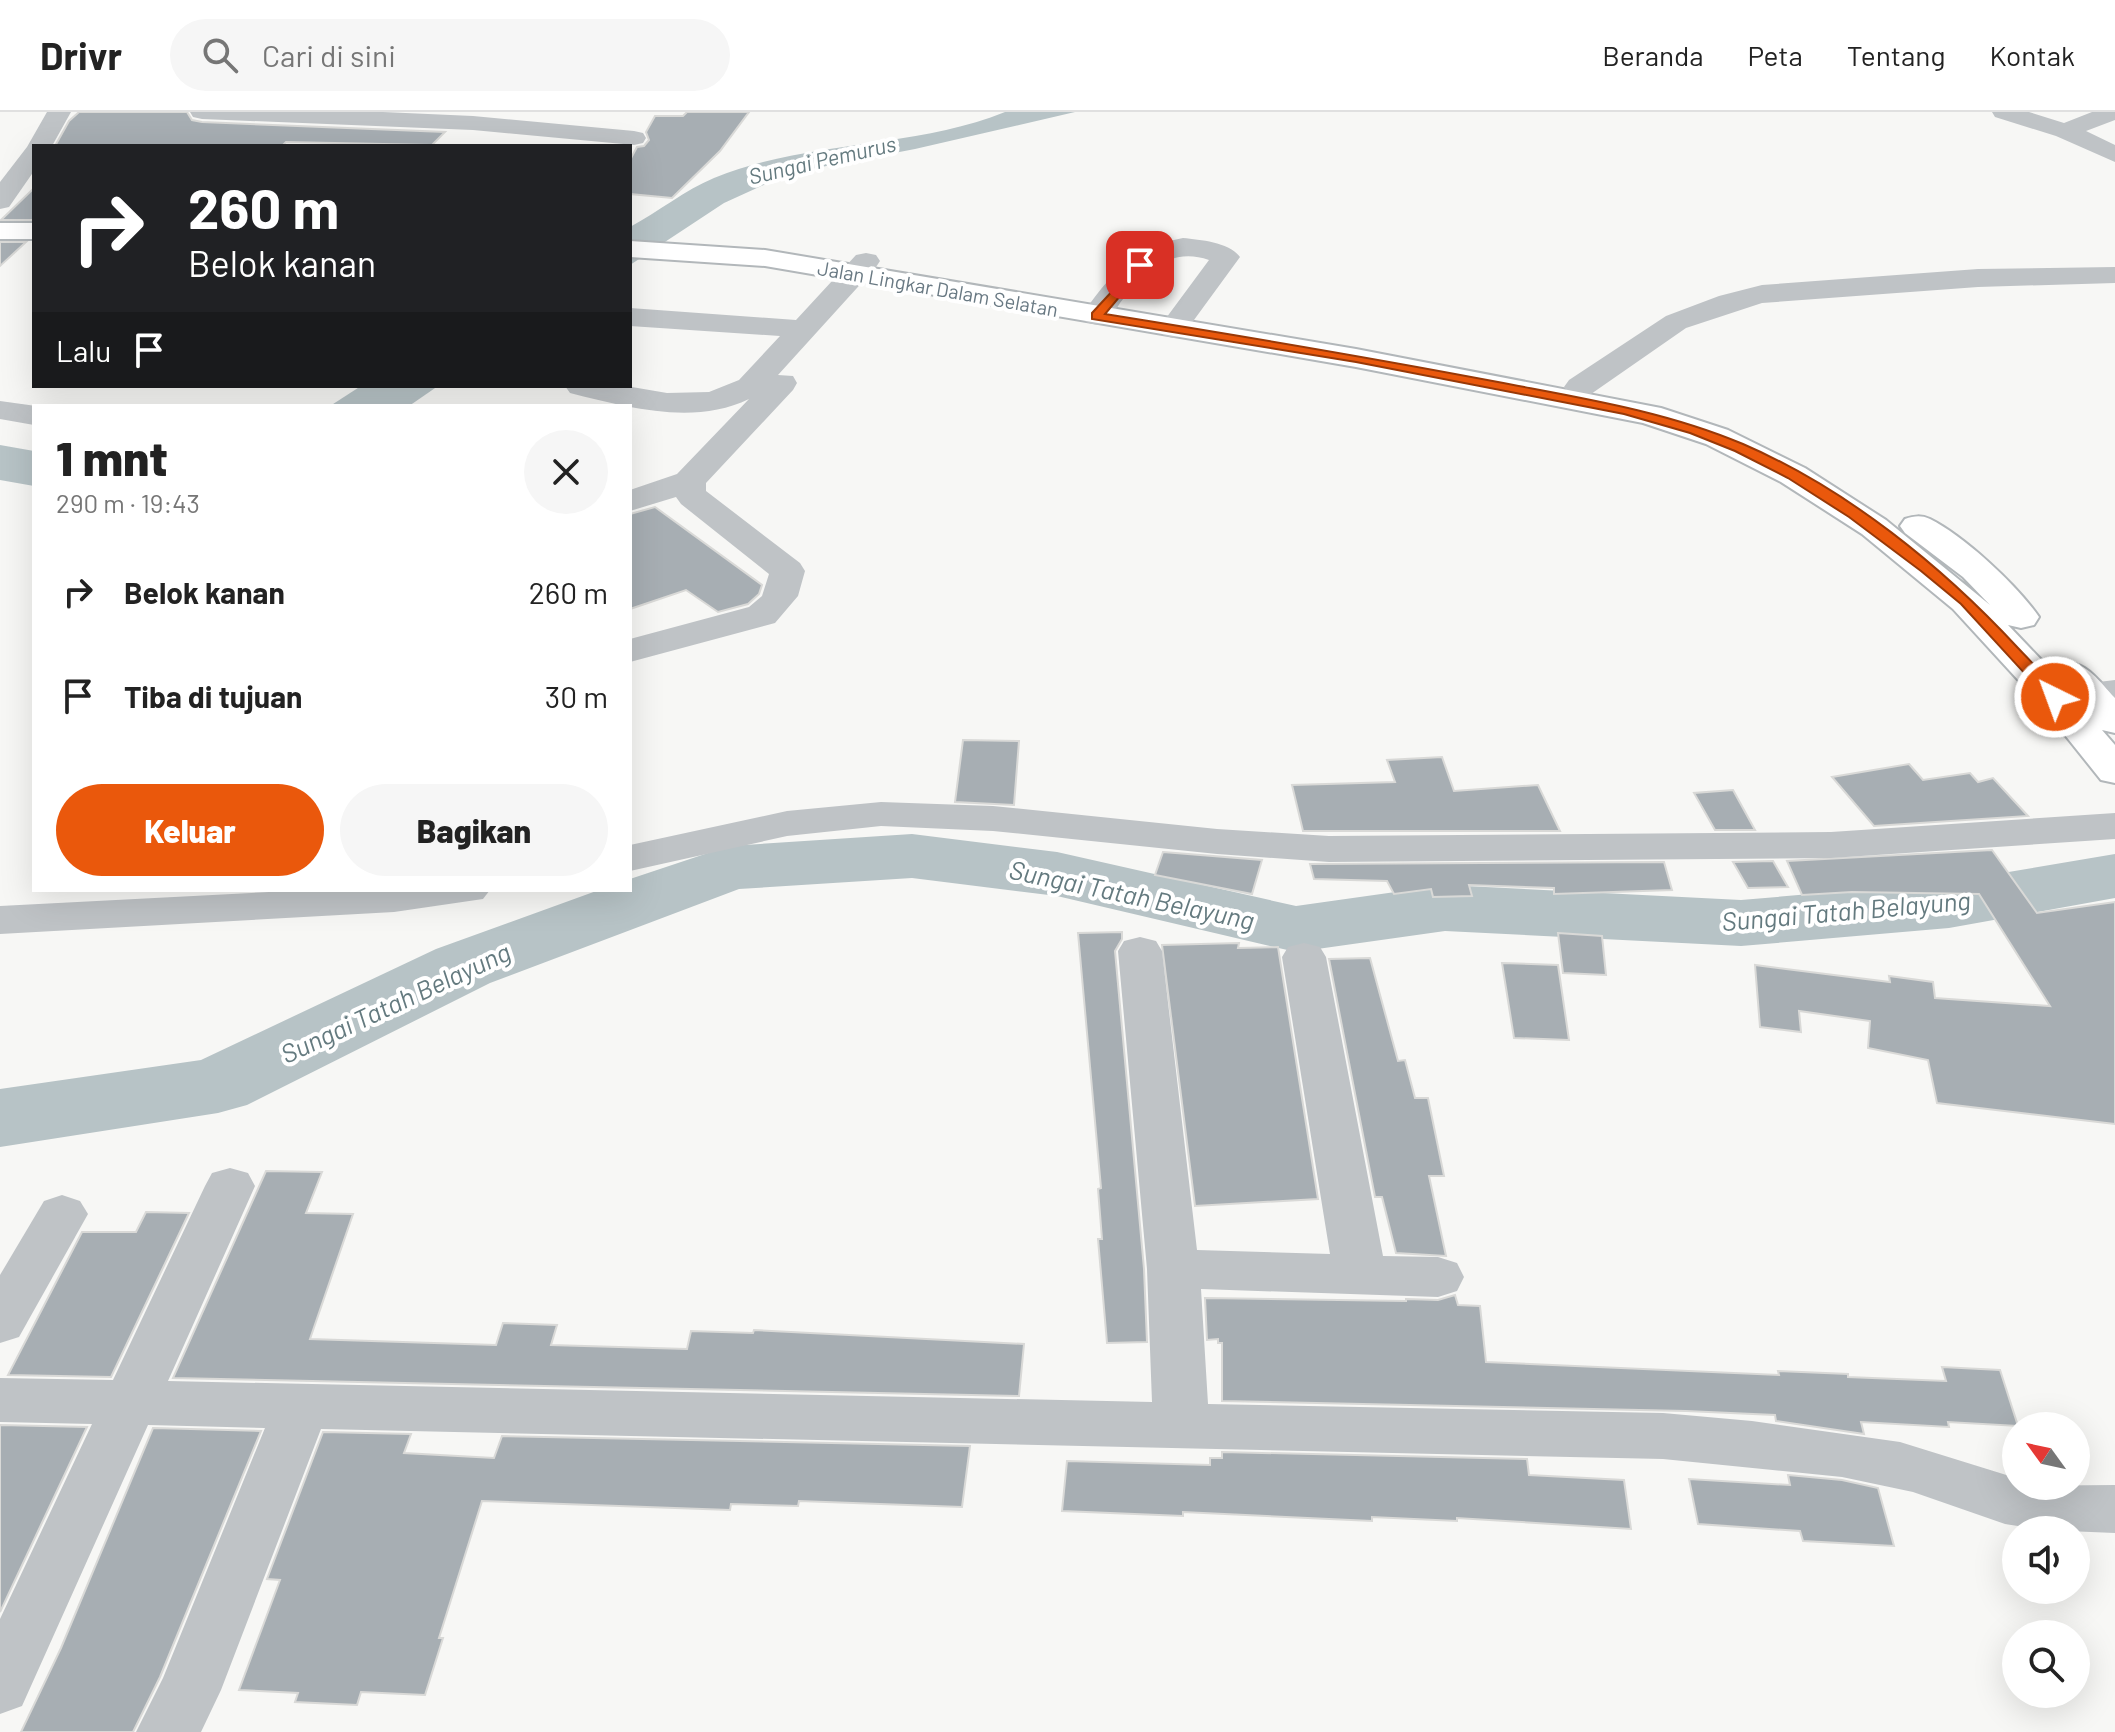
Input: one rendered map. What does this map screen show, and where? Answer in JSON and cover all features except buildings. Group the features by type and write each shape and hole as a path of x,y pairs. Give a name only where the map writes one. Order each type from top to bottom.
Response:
{"main road":[{"path":"0,215 32,216"},
{"path":"0,231 32,231"},
{"name":"Jalan Lingkar Dalam Selatan","path":"632,234 1100,310 1650,415 1717,437 1793,475 1874,527 2094,701"},
{"name":"Jalan Lingkar Dalam Selatan","path":"632,249 719,246"},
{"name":"Jalan Lingkar Dalam Selatan","path":"1177,324 1408,355 1580,387 1647,401 1760,438 1832,475 1940,542 1976,569 2094,701 2112,767"},
{"path":"1902,549 1940,542"}],"street":[{"path":"40,144 59,112"},
{"path":"202,112 458,122 634,138"},
{"path":"2004,112 2065,131 2115,154"},
{"path":"2065,131 2114,112"},
{"path":"0,201 30,164"},
{"path":"1100,310 1140,265 1159,249 1173,246 1212,251 1226,257 1177,324"},
{"path":"592,388 691,406 723,401 750,387 804,329 868,271"},
{"path":"632,500 689,481 868,271"},
{"path":"1580,387 1676,322 1715,306 1762,294 1978,278 2115,275"},
{"path":"632,317 804,329"},
{"path":"0,410 32,415"},
{"path":"632,650 762,615 779,603 787,571 693,497 689,481"},
{"path":"632,858 806,821 878,814 963,817 1264,847 1329,849 1831,845 2115,826"},
{"path":"0,920 394,899 452,892"},
{"path":"1140,951 1173,1269 1181,1426"},
{"path":"1304,957 1360,1274"},
{"path":"0,1686 230,1186"},
{"path":"0,1322 62,1214"},
{"path":"1173,1269 1438,1277"},
{"path":"0,1400 1663,1436 1765,1444 1903,1466 2006,1500 2057,1507 2115,1509"},
{"path":"168,1732 190,1690 301,1408"}],"water":[{"name":"Sungai Pemurus","path":"1005,112 1075,112 915,149 790,173 724,203 632,264 632,226 714,178 785,157 934,133"},
{"path":"358,388 435,388 412,404 333,404"},
{"path":"0,445 32,451 32,486 0,480"}],"waterway":[{"name":"Sungai Tatah Belayung","path":"0,1118 218,1085 463,966 729,868 912,856 1057,874 1296,929 1445,908 1741,923 1949,905 2115,876"}],"route":[{"path":"1140,265 1096,316 1356,358 1625,410 1717,437 1793,475 1874,527 1966,601 2055,697"}]}
